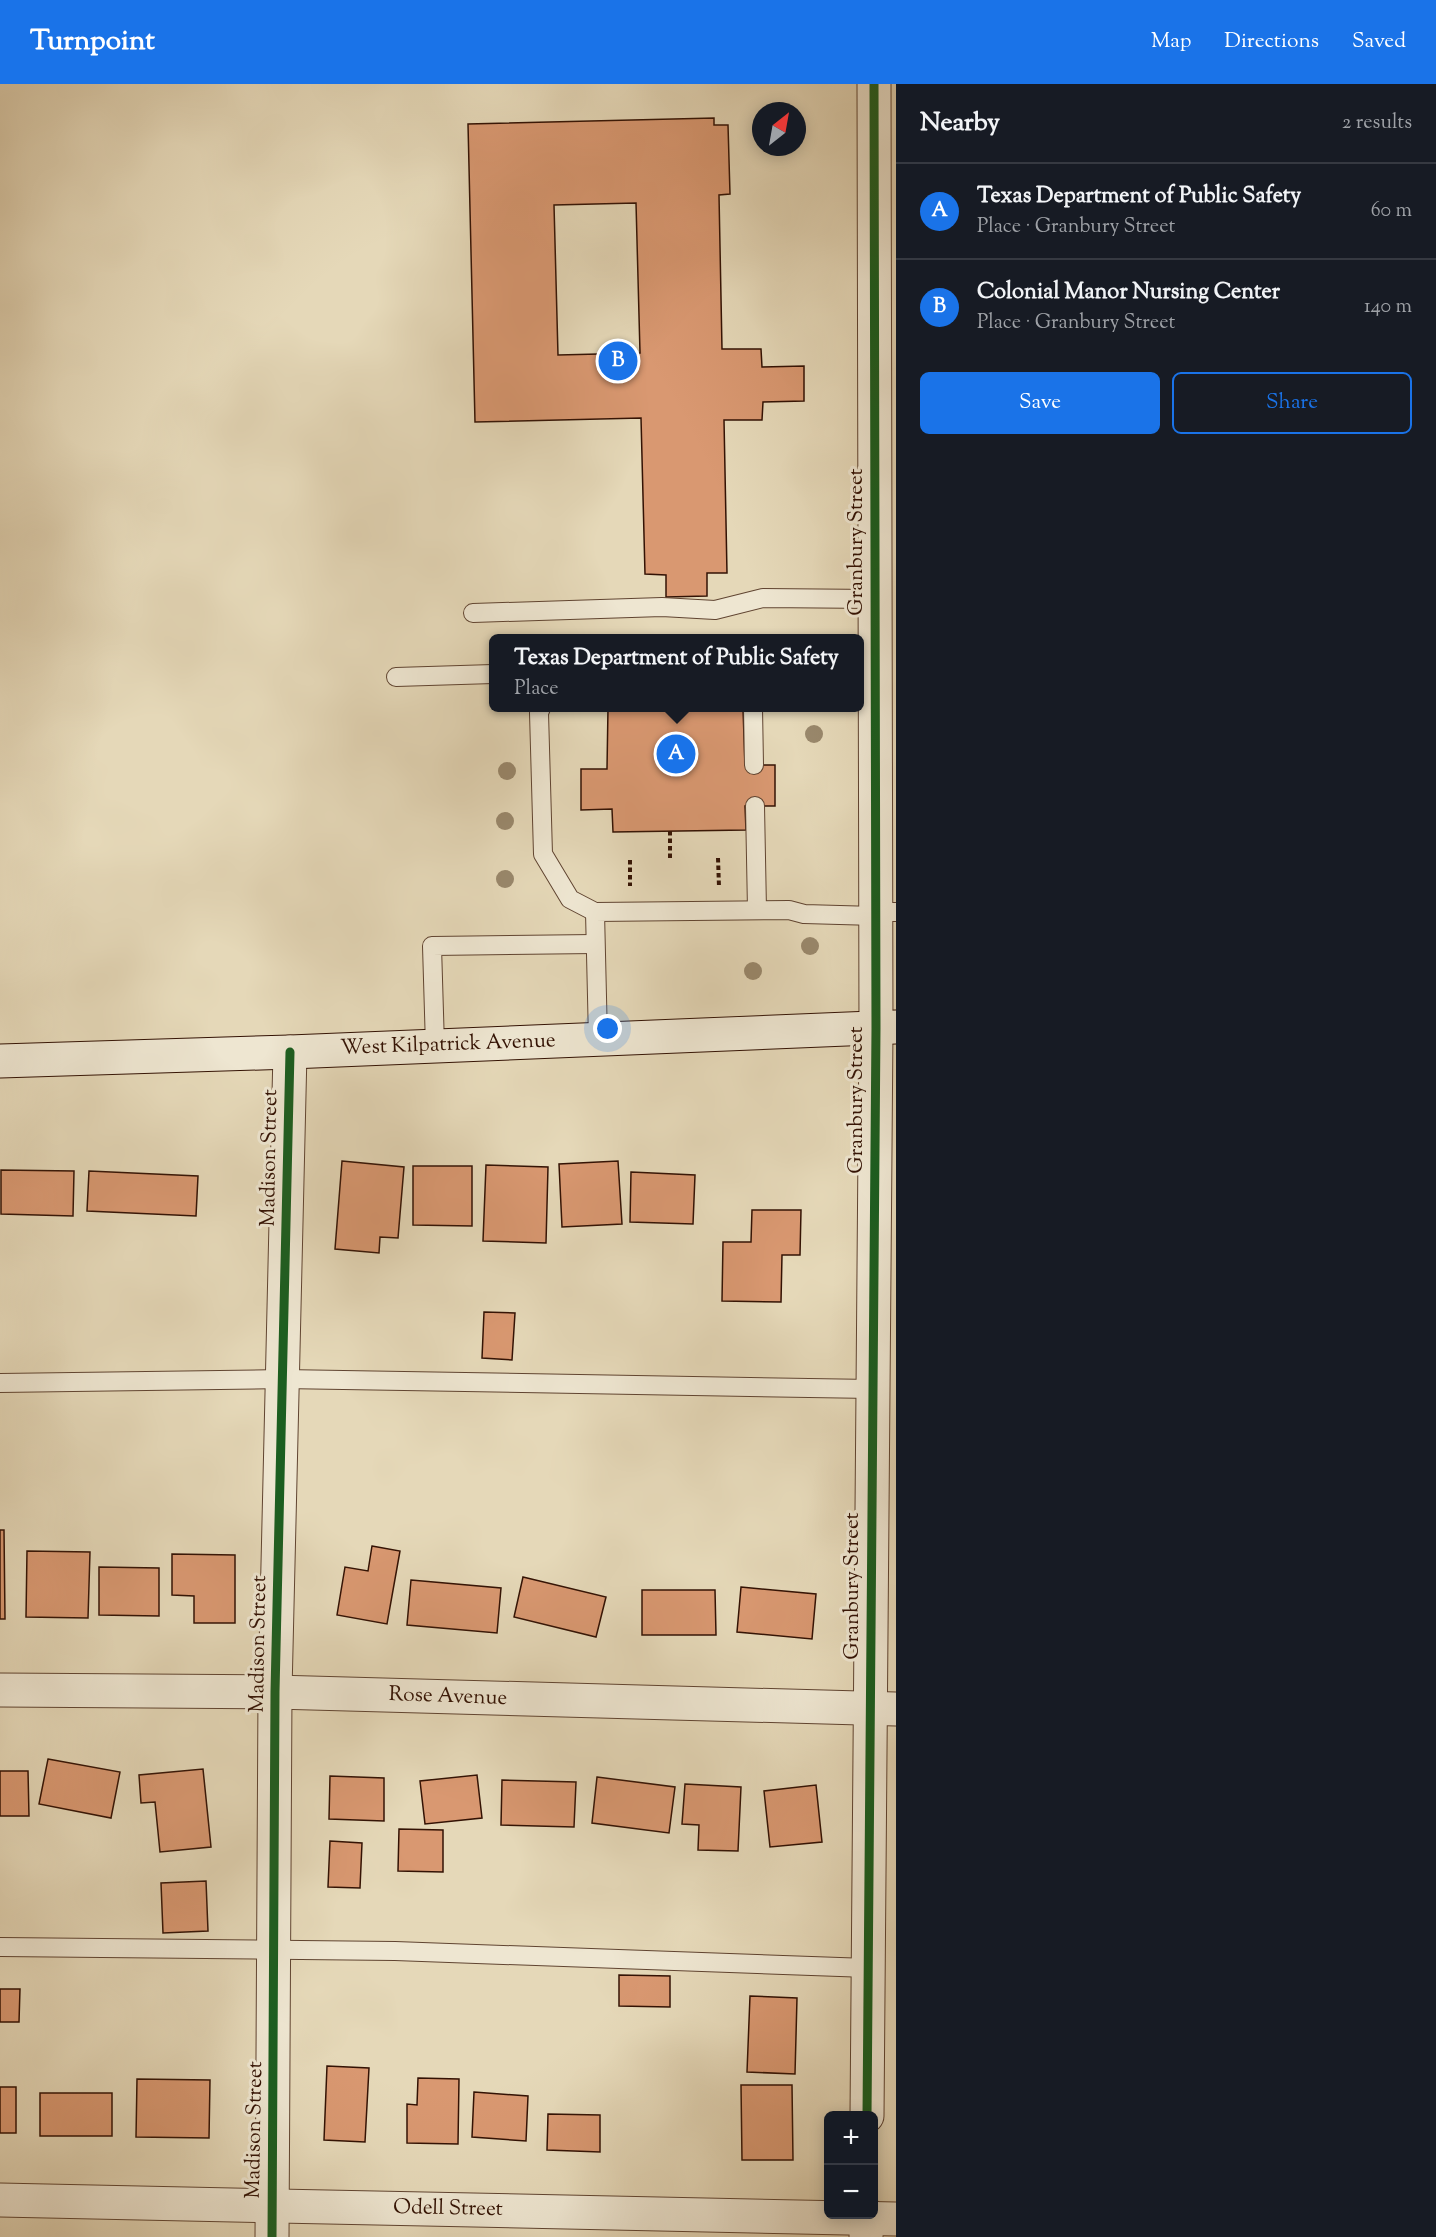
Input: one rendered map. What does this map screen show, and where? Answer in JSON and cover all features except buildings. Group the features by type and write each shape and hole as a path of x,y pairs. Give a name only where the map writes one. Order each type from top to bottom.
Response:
{"street":[{"name":"Granbury Street","path":"867,2111 868,1968 883,1709 872,1389 886,1028 882,913 867,689 875,599 874,84"},
{"name":"West Kilpatrick Avenue","path":"0,1061 290,1052 886,1028"},
{"name":"Madison Street","path":"272,2237 275,1692 290,1052"},
{"name":"Rose Avenue","path":"0,1690 275,1692 883,1709"},
{"name":"Odell Street","path":"0,2199 874,2222"}],"lane":[{"path":"473,613 662,607 715,610 763,598 875,599"},
{"path":"396,676 489,674"},
{"path":"539,712 543,854 570,899 595,912 789,910 804,914 882,913"},
{"path":"753,712 754,765"},
{"path":"755,806 757,910"},
{"path":"595,912 598,1039"},
{"path":"435,1046 432,946 596,944"},
{"path":"0,1383 283,1379 872,1389"},
{"path":"0,1947 395,1951 868,1968"}],"path":[{"path":"670,831 670,859"}],"cycle path":[{"path":"867,2111 876,1028 874,84"},
{"path":"272,2237 275,1692 290,1052"}],"place":[{"name":"Colonial Manor Nursing Center","path":"618,361"},
{"name":"Texas Department of Public Safety","path":"676,754"}]}
